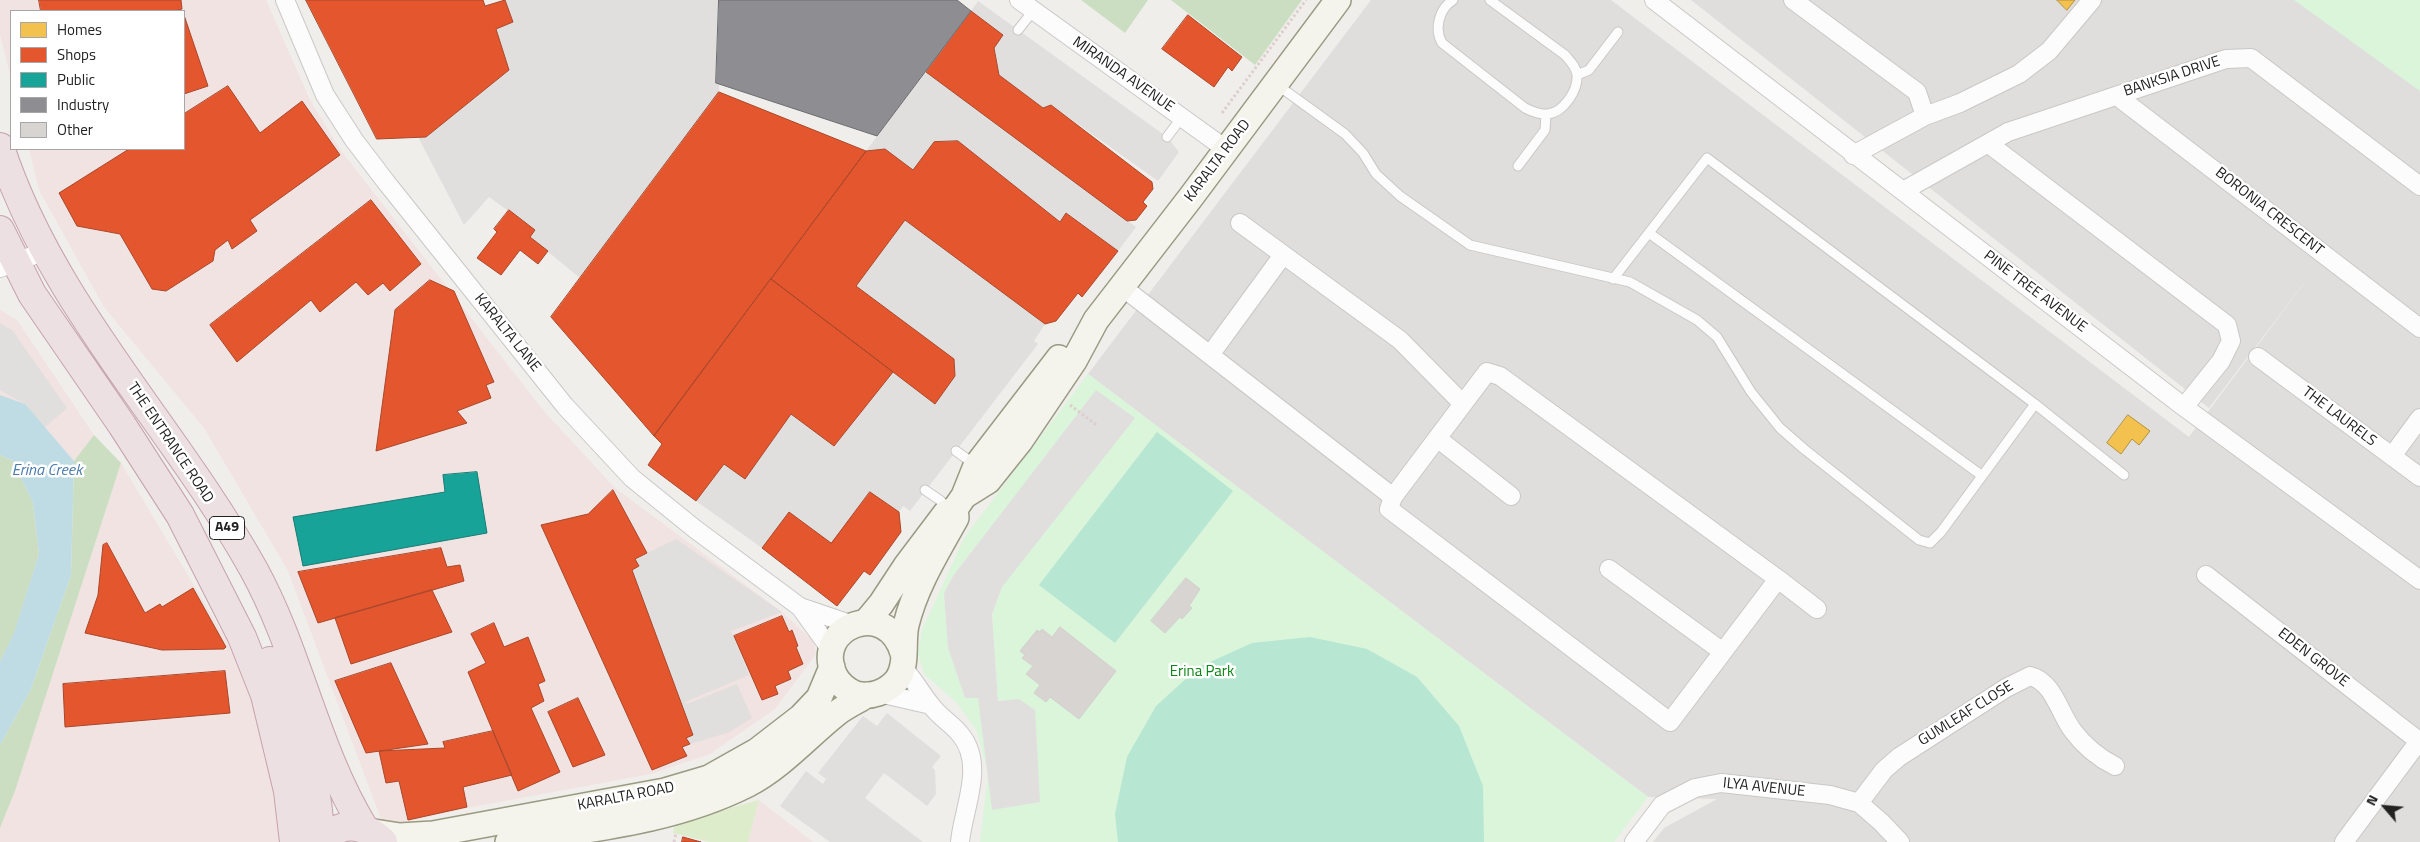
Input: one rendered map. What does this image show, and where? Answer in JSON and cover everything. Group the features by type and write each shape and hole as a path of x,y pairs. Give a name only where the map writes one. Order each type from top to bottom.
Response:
{"highway":[{"name":"THE ENTRANCE ROAD","path":"0,147 29,220 60,278 206,494 253,569 270,601 339,778 374,834"},
{"name":"THE ENTRANCE ROAD","path":"0,230 8,265 36,300 122,425 180,515 242,637 265,695 288,791 294,842"},
{"name":"A49","path":"180,515 232,588 264,646 285,696 317,798 320,842"},
{"name":"A49","path":"320,842 339,828 352,826 374,834"}],"street":[{"name":"KARALTA LANE","path":"285,0 326,95 354,140 565,406 632,478 695,529 800,607 859,623"},
{"name":"MIRANDA AVENUE","path":"1018,0 1226,150"},
{"name":"KARALTA ROAD","path":"955,506 988,480 1020,441 1074,361 1096,320 1338,0"},
{"name":"PINE TREE AVENUE","path":"1654,0 1853,155 1903,191 2184,407 2420,580"},
{"path":"1793,0 1917,92 1925,116"},
{"path":"1853,155 1925,116 1960,103 2019,74 2049,52 2092,0"},
{"name":"BANKSIA DRIVE","path":"1903,191 2008,132 2226,59 2251,58 2420,186"},
{"name":"BORONIA CRESCENT","path":"2117,96 2420,328"},
{"path":"1989,144 2226,325 2231,341 2221,361 2184,407"},
{"path":"1240,223 1400,340 1463,404"},
{"path":"8,265 45,251"},
{"path":"1210,355 1284,255"},
{"path":"1121,286 1393,497"},
{"name":"KARALTA ROAD","path":"374,834 400,836 433,834 665,791 710,778 757,751 801,717 819,698 839,635 859,623 881,604 906,566 955,506 976,466 1036,386 1063,353 1096,320"},
{"name":"THE LAURELS","path":"2258,357 2420,477"},
{"path":"1778,579 1670,722 1389,509 1393,497 1487,372 1500,376 1778,579 1817,609"},
{"path":"2392,456 2420,418"},
{"path":"1437,438 1511,496"},
{"name":"KARALTA ROAD","path":"508,842 660,817 716,799 749,784 771,769 839,711 890,687 898,678 903,660 906,623 917,591 956,518 955,506"},
{"path":"1609,569 1723,652"},
{"name":"EDEN GROVE","path":"2206,575 2420,741"},
{"name":"KARALTA LANE","path":"800,607 832,659"},
{"path":"859,623 876,623 894,634 903,660 930,705 962,736 971,762 971,792 960,842"},
{"path":"832,659 835,676 848,690 930,705"},
{"name":"GUMLEAF CLOSE","path":"1859,803 1884,770 1899,757 2014,683 2030,676 2048,687 2071,729 2084,745 2096,756 2115,766"},
{"path":"2344,842 2420,741"},
{"name":"ILYA AVENUE","path":"1634,842 1662,805 1682,794 1707,784 1744,784 1830,795 1859,803 1900,842"}],"lane":[{"path":"1445,2 1437,27 1442,43 1525,108 1546,114 1554,113 1562,107 1572,94 1577,75 1574,65 1565,55 1490,0"},
{"path":"1018,30 1033,10"},
{"path":"1577,75 1589,70 1618,32"},
{"path":"1276,83 1345,134 1363,153 1376,174 1400,196 1470,245 1630,282 1697,320 1717,337 1751,392 1780,428 1919,540 1930,543 1936,538 2034,404"},
{"path":"1518,166 1545,130 1546,114"},
{"path":"1167,137 1182,117"},
{"path":"1613,279 1707,158 2034,404 2124,475"},
{"path":"1649,233 1982,475"},
{"path":"956,451 976,466"},
{"path":"925,490 941,502 955,506"}],"path":[{"path":"1222,113 1306,0"},
{"path":"1064,401 1098,426"}],"shaded area":[{"path":"0,0 266,0 310,100 342,152 543,410 614,487 782,612 814,642 816,654 775,709 710,754 651,774 472,807 384,827 288,571 204,428 104,307 39,190 29,150 185,150 185,10 10,10 10,75 0,35"},
{"path":"505,0 720,0 719,92 580,278 530,237 535,230 489,197 464,225 418,137 426,137 509,70 496,29 513,22"},
{"path":"1371,0 1611,0 2189,437 2320,262 2209,408 1691,0 2420,0 2420,842 1653,842 1664,828 1717,799 1648,797 1088,374"},
{"path":"978,1 1167,137 1179,152 1158,181 1051,105 1043,108 999,75 994,48 1003,35 971,11"},
{"path":"926,72 1136,227 1118,251 1067,213 1060,222 958,141 934,142 913,170 885,149 866,151"},
{"path":"905,220 1045,324 1034,341 1038,344 910,511 903,506 899,512 870,492 831,543 789,512 762,548 696,501 724,464 745,479 791,414 834,446 893,372 935,403 955,376 954,359 856,286"},
{"path":"0,310 17,320 94,435 74,461 25,404 0,395"},
{"path":"0,323 12,330 67,408 44,428 25,404 0,390"},
{"path":"1096,390 1135,418 1002,587 992,614 998,701 1019,699 1035,710 1040,802 992,810 978,698 965,698 948,648 944,593 953,576"},
{"path":"121,463 232,649 263,719 283,842 0,842 0,828 15,791"},
{"path":"676,539 782,612 731,631 749,675 685,702 687,704 737,684 752,718 730,732 690,744 686,738 693,735 632,570 639,566 635,559"},
{"path":"887,713 941,756 932,767 935,770 936,794 927,806 884,773 865,798 923,842 830,842 780,806 806,771 823,784 826,779 818,773 863,716 877,726"},
{"path":"759,800 813,842 748,842"}],"green space":[{"path":"1081,0 1148,0 1125,33"},
{"path":"1171,0 1302,0 1255,65"},
{"path":"2294,0 2420,0 2420,91"},
{"name":"Erina Park","path":"1088,374 1648,797 1614,842 980,842 988,776 992,810 1018,699 998,701 992,614 1002,587 1096,391 953,576 944,593 948,648 965,698 978,697 987,771 977,731 957,703 924,674 918,654 922,630 964,538"},
{"path":"1157,432 1233,491 1115,643 1039,585"},
{"path":"94,435 121,463 15,791 0,828 0,745 31,689 71,575 74,461"},
{"path":"0,455 13,461 33,503 39,554 14,634 0,662"},
{"path":"1310,637 1367,649 1417,677 1459,726 1483,786 1484,842 1118,842 1115,814 1127,757 1156,706 1199,667 1252,643"},
{"path":"759,800 748,842 710,842 673,833 675,824"}],"water":[{"name":"Erina Creek","path":"0,395 25,404 74,461 71,575 31,689 0,745 0,662 14,633 39,554 33,503 13,461 0,455"}],"building: Homes":[{"path":"2057,0 2075,0 2067,10"},
{"path":"2128,415 2150,431 2139,445 2132,439 2121,454 2107,443"}],"building: Shops":[{"path":"39,0 181,0 182,9 178,10 41,10"},
{"path":"306,0 483,0 485,6 505,0 513,22 496,29 509,70 426,137 377,139"},
{"path":"971,11 1003,35 994,48 999,75 1043,108 1051,105 1152,182 1153,189 1143,202 1147,206 1136,220 1127,221 926,72"},
{"path":"1188,15 1242,57 1232,71 1228,67 1214,87 1162,49"},
{"path":"185,18 208,86 185,94"},
{"path":"228,86 260,133 302,101 340,155 250,220 257,231 232,249 228,240 215,250 213,261 166,291 152,289 120,234 77,226 59,193 127,150 185,150 185,113"},
{"path":"719,92 866,151 654,436 551,317"},
{"path":"958,141 1060,222 1066,213 1118,251 1082,297 1078,293 1056,321 1045,324 905,220 856,286 954,359 955,376 935,404 771,279 866,151 885,149 913,170 934,142"},
{"path":"371,200 421,264 390,291 383,283 368,295 356,282 320,312 311,300 237,362 210,325"},
{"path":"509,210 535,230 530,237 548,251 538,264 520,250 501,275 477,258 497,232 494,229"},
{"path":"771,279 893,372 834,446 791,414 745,479 724,464 696,501 648,465 662,444 654,436"},
{"path":"430,280 454,291 494,382 486,385 491,398 457,411 467,423 376,451 395,310"},
{"path":"613,490 647,553 635,559 639,566 632,570 693,735 686,738 690,744 682,747 687,756 652,770 541,525 588,514"},
{"path":"870,492 899,512 901,532 870,575 864,571 837,606 762,548 789,512 831,543"},
{"path":"107,543 145,613 160,604 162,607 193,588 226,647 224,649 162,650 85,633 98,595 103,545"},
{"path":"441,548 447,567 460,565 464,581 318,623 298,572"},
{"path":"432,590 452,632 351,664 335,618"},
{"path":"782,616 789,632 792,630 803,664 788,671 791,679 775,686 778,694 762,700 734,636"},
{"path":"494,623 504,647 528,637 545,681 538,684 544,701 531,708 560,772 518,791 468,672 486,663 471,634"},
{"path":"391,663 428,744 366,753 335,681"},
{"path":"225,671 230,713 65,727 63,684"},
{"path":"578,698 605,755 573,767 548,712"},
{"path":"493,731 512,775 463,787 467,807 408,820 399,781 386,783 379,751 445,748 443,742"},
{"path":"683,837 701,842 682,842"}],"building: Public":[{"path":"477,472 487,533 303,566 293,517 445,492 443,475"}],"building: Industry":[{"path":"719,0 957,0 971,11 877,136 716,83"}],"building: Other":[{"path":"1186,578 1200,589 1189,606 1192,608 1182,619 1180,617 1165,633 1151,621"},
{"path":"1060,627 1116,671 1079,719 1050,697 1046,702 1034,693 1040,685 1026,674 1033,666 1022,658 1025,655 1020,651 1037,630 1040,632 1042,629 1052,637"}]}
